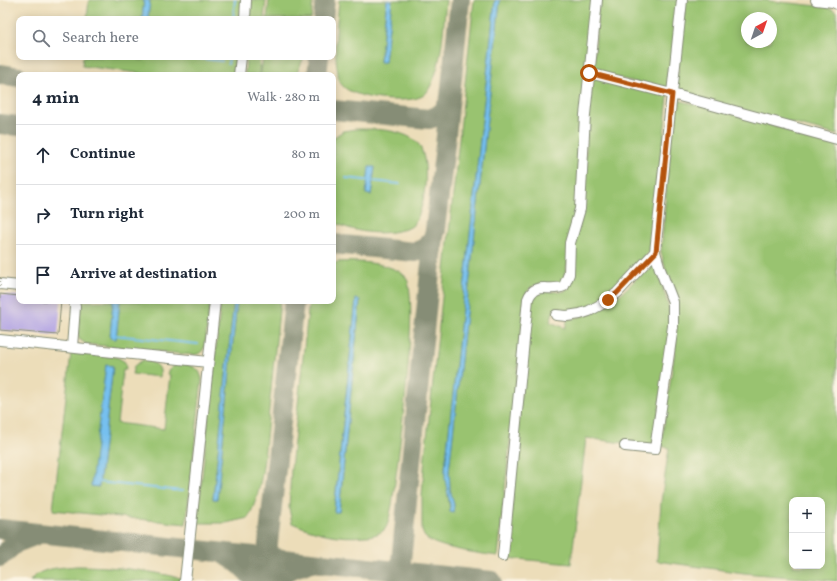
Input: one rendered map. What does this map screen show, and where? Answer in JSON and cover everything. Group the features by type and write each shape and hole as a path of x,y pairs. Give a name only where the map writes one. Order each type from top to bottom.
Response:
{"lane":[{"path":"244,16 246,0"},
{"path":"503,556 528,299 536,288 556,289 564,286 570,274 570,243 580,209 589,73 597,0"},
{"path":"625,446 655,449 673,326 673,302 660,269 656,252 682,0"},
{"path":"816,0 833,2 837,4"},
{"path":"239,72 241,60"},
{"path":"589,73 837,138"},
{"path":"556,315 567,316 580,314 602,304 617,293 656,252"},
{"path":"0,285 16,286"},
{"path":"72,347 74,304"},
{"path":"185,581 215,304"},
{"path":"0,340 208,362"}],"path":[{"path":"0,285 1,274"}],"green space":[{"path":"89,0 144,0 142,16 87,16"},
{"path":"150,0 242,0 240,16 148,16"},
{"path":"252,0 266,0 264,16 250,16"},
{"path":"269,0 313,0 311,16 267,16"},
{"path":"339,0 387,0 380,61 385,62 392,0 446,0 439,60 432,82 425,95 408,100 382,99 357,94 344,87 338,79 336,55"},
{"path":"474,0 495,0 445,469 450,512 454,505 450,489 449,470 500,0 594,0 578,196 568,261 562,284 535,285 527,292 525,297 498,556 459,550 438,544 425,537 422,531 422,495 425,456"},
{"path":"599,0 680,0 669,90 593,72"},
{"path":"685,0 760,0 828,7 837,12 837,135 676,92"},
{"path":"83,60 236,60 234,72 130,72 82,66"},
{"path":"246,60 260,60 259,72 245,72"},
{"path":"263,60 303,60 297,72 261,72"},
{"path":"594,77 668,96 653,240 648,253 625,280 608,296 599,303 579,311 554,309 550,322 565,328 568,319 582,316 606,305 626,289 654,259 669,308 669,353 652,447 586,438 571,564 508,558 520,405 531,299 534,295 541,292 565,291 571,282 573,240 580,223 583,205 588,115 592,78"},
{"path":"674,99 837,142 837,581 744,573 657,561 661,502 669,448 661,446 676,343 677,313 661,252"},
{"path":"356,129 393,131 413,139 419,145 423,155 425,167 424,195 418,218 412,226 393,232 376,233 358,231 336,223 336,136 343,131","holes":["370,167 375,168 371,195 366,194"]},
{"path":"338,262 373,263 399,271 405,276 409,289 411,314 409,347 392,505 385,529 370,536 337,536 310,530 292,523 289,508 291,469 309,304 336,304 336,263","holes":["356,300 360,300 339,512 334,511"]},
{"path":"80,304 113,304 110,337 116,338 120,304 210,304 205,345 202,351 198,354 193,355 86,344 79,339"},
{"path":"221,304 234,304 213,499 217,499 237,304 280,304 264,457 260,483 253,507 248,518 226,523 197,523"},
{"path":"71,353 117,357 125,362 126,370 123,370 117,423 164,429 170,375 167,374 169,370 182,364 192,366 197,369 202,379 186,524 53,510","holes":["106,365 113,366 99,487 92,486"]},
{"path":"143,360 151,362 158,367 160,370 160,377 132,374 134,366"},
{"path":"76,566 129,569 181,578 180,581 30,581 34,576 45,571"}],"water":[{"path":"144,0 150,0 148,16 142,16"},
{"path":"387,0 392,0 385,62 380,62"},
{"path":"495,0 500,0 449,471 450,489 454,505 453,513 450,512 445,469"},
{"path":"369,167 375,167 371,195 366,194"},
{"path":"356,299 360,300 339,512 334,512"},
{"path":"113,304 120,304 116,339 110,338"},
{"path":"234,304 237,304 217,499 213,499"},
{"path":"106,365 113,366 99,487 91,486"}],"building":[{"path":"0,294 16,296 16,304 61,304 58,335 0,330"}],"waterway":[{"path":"233,16 235,0"},
{"path":"214,60 222,61"},
{"path":"228,64 229,60"},
{"path":"346,178 400,184"},
{"path":"114,335 198,344"},
{"path":"98,482 182,491"}],"taxiway":[{"path":"323,16 325,0"},
{"path":"399,581 430,272 460,0"},
{"path":"317,72 319,60"},
{"path":"0,74 16,77"},
{"path":"336,110 429,119 442,112 447,106 450,98"},
{"path":"0,124 16,126"},
{"path":"336,244 415,252 423,249 428,244 433,238 436,230"},
{"path":"264,581 294,304"},
{"path":"0,529 492,581"},
{"path":"0,557 16,543 37,535"},
{"path":"223,554 241,565 255,581"},
{"path":"276,581 283,574 292,569 311,563"}],"route":[{"path":"589,73 672,94 656,252 617,293 608,300"}]}
